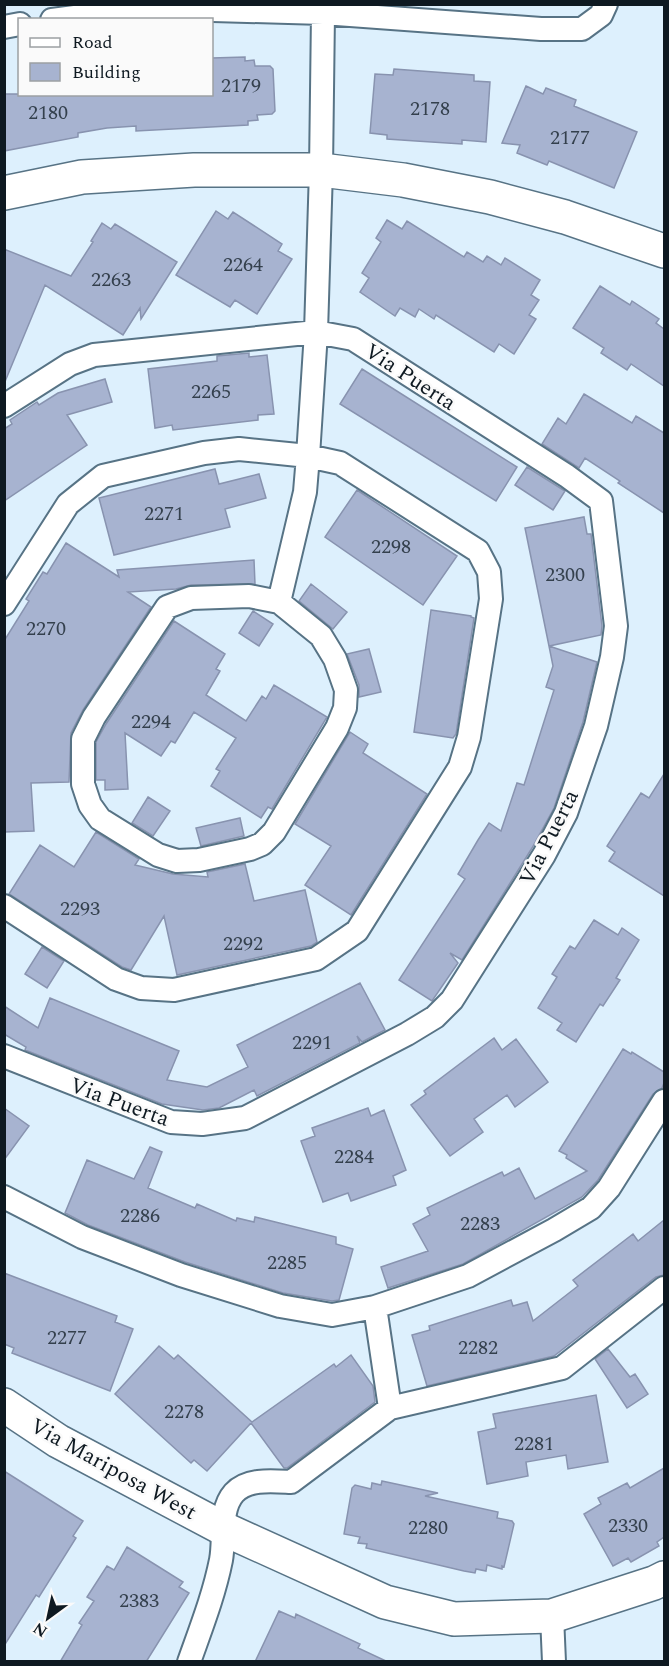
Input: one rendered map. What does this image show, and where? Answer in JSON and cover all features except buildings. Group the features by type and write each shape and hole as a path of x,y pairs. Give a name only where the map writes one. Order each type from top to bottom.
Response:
{"street":[{"path":"67,18 143,8 323,13 541,29 582,29 601,15 606,4"},
{"path":"279,602 305,492 308,456 316,332 323,13"},
{"path":"4,193 82,177 194,170 321,170 403,180 490,197 565,217 664,251"},
{"name":"Via Puerta","path":"4,406 70,364 94,355 316,332 353,339 567,476 601,501 615,626 612,657 596,726 566,813 544,855 452,1000 435,1017 407,1034 245,1118 202,1124 171,1122 4,1056"},
{"path":"4,604 68,504 104,476 204,453 239,449 308,456 340,463 478,551 489,572 491,598 469,737 460,767 357,931 316,959 174,990 141,988 116,979 4,906"},
{"path":"249,596 279,602 321,636 335,658 346,690 345,708 337,728 274,832 262,844 249,849 199,860 177,861 158,855 100,819 90,805 83,784 83,739 94,717 166,607 191,598 249,596"},
{"path":"4,1197 82,1237 181,1275 280,1306 332,1315 375,1307 468,1276 591,1208 609,1188 664,1101"},
{"path":"375,1307 390,1408 562,1368 664,1288"},
{"name":"Via Mariposa West","path":"4,1405 58,1441 224,1529 385,1602 454,1619 552,1616 664,1578"},
{"name":"Via Mariposa West","path":"189,1662 222,1559 226,1506 235,1492 249,1484 272,1480 291,1482 390,1408"},
{"path":"552,1616 554,1662"}]}
